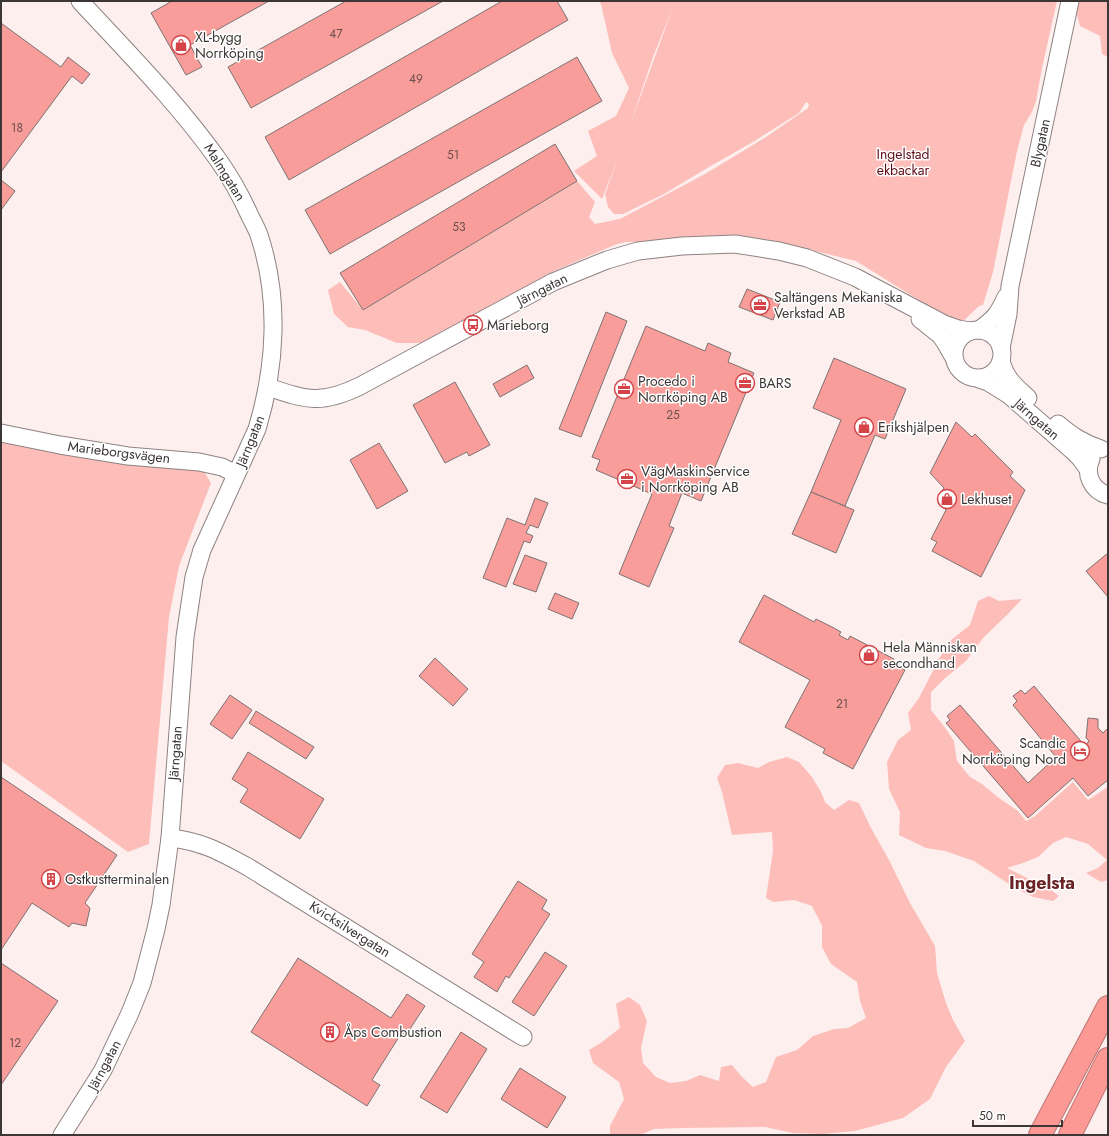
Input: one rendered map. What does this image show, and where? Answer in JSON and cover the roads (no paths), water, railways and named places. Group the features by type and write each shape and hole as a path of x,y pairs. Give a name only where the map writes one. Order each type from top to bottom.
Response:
{"highway":[{"path":"1040,1135 1108,1007"},
{"path":"1070,1135 1108,1059"}],"street":[{"name":"Malmgatan","path":"80,1 178,107 204,140 232,180 244,203 259,234 267,264 272,295 274,329 268,387"},
{"name":"Blygatan","path":"1001,354 1008,314 1010,286 1070,1"},
{"name":"Järngatan","path":"62,1135 103,1070 130,1013 142,983 161,905 170,838 185,637 192,590 202,550 257,428 268,387 307,398 321,399 342,395 552,282 607,260 638,251 682,246 735,244 780,251 807,258 855,277 950,326 958,329 974,330"},
{"name":"Blygatan","path":"974,330 990,322 998,314 1010,286"},
{"name":"Järngatan","path":"893,297 940,335 953,356"},
{"path":"974,330 988,332 997,338 1001,354 998,368 987,377 979,379 970,378 962,374 954,363 953,356 957,340 963,334 974,330"},
{"name":"Järngatan","path":"1001,354 1006,376 1025,395 1074,437 1087,444 1104,447"},
{"name":"Järngatan","path":"979,379 988,382 1009,395 1072,450 1088,469 1090,481 1093,486 1103,494 1108,495"},
{"name":"Marieborgsvägen","path":"1,433 60,445 128,456 199,462 222,468 236,474"},
{"path":"1088,469 1094,454 1104,447"},
{"name":"Kvicksilvergatan","path":"170,838 199,843 248,867 523,1037"}],"place":[{"name":"XL-bygg Norrköping","path":"181,45"},
{"name":"Saltängens Mekaniska Verkstad AB","path":"760,305"},
{"name":"Marieborg","path":"473,325"},
{"name":"BARS","path":"745,383"},
{"name":"Procedo i Norrköping AB","path":"624,389"},
{"name":"Erikshjälpen","path":"864,427"},
{"name":"VägMaskinService i Norrköping AB","path":"627,479"},
{"name":"Lekhuset","path":"947,499"},
{"name":"Hela Människan secondhand","path":"869,655"},
{"name":"Scandic Norrköping Nord","path":"1080,751"},
{"name":"Ostkustterminalen","path":"51,879"},
{"name":"Åps Combustion","path":"330,1032"}],"district":[{"name":"Ingelsta","path":"1042,883"}],"park label":[{"name":"Ingelstad ekbackar","path":"903,162"}]}
